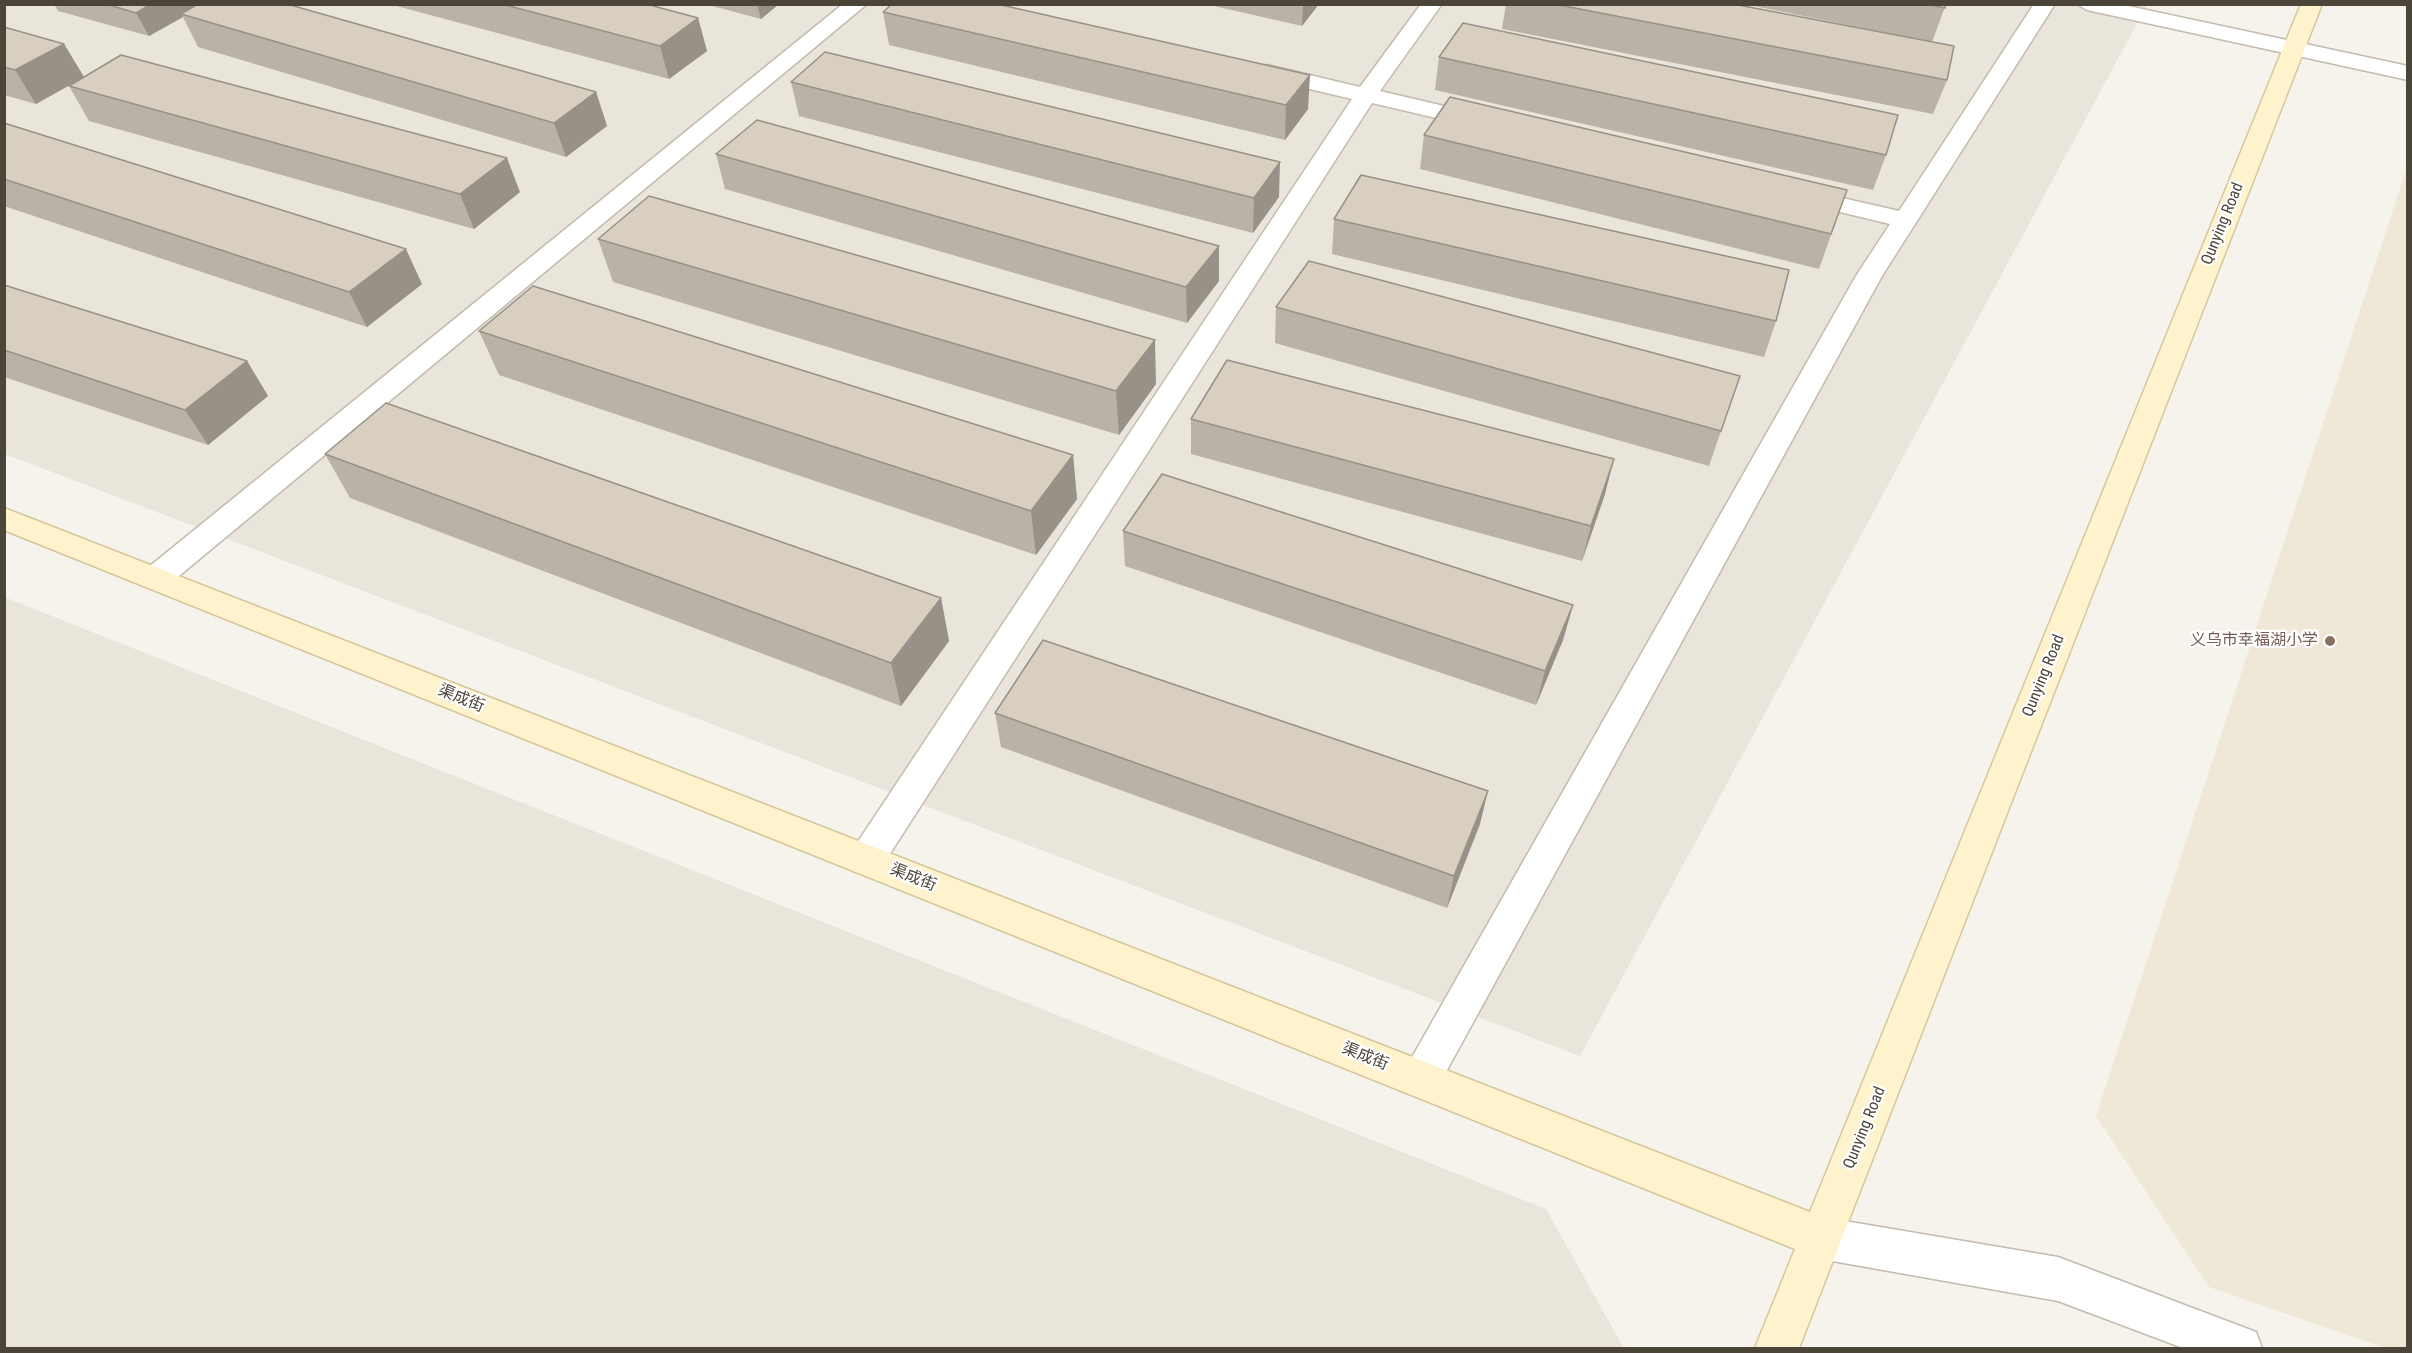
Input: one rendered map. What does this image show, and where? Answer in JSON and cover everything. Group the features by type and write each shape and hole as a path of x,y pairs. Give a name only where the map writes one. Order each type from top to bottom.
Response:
{"street":[{"path":"156,578 857,4"},
{"path":"866,860 1366,94 1432,4"},
{"path":"1421,1079 1863,287 2045,4"},
{"path":"2087,4 2408,73"},
{"name":"Qunying Road","path":"1777,1348 2312,4"},
{"path":"1241,65 1504,127"},
{"path":"1779,191 1905,220"},
{"name":"渠成街","path":"4,518 1821,1238"},
{"path":"1821,1238 2058,1279 2240,1348"}],"shaded area":[{"path":"4,5 2147,5 1580,1056 5,454"},
{"name":"义乌市幸福湖小学","path":"2407,167 2408,1348 2385,1348 2209,1287 2096,1116"},
{"path":"4,597 1546,1209 1622,1345 1621,1348 5,1348"}],"building":[{"path":"106,4 151,4 136,13"},
{"path":"198,4 287,4 596,92 554,123 181,14"},
{"path":"502,4 646,4 698,18 660,46"},
{"path":"892,4 997,4 1310,75 1286,105 883,12"},
{"path":"1554,4 1733,4 1954,46 1947,80"},
{"path":"1926,4 1946,4 1945,8"},
{"path":"1463,23 1898,115 1886,155 1439,57"},
{"path":"4,27 64,44 15,70 4,67"},
{"path":"825,52 1280,162 1254,198 791,82"},
{"path":"121,55 507,158 460,194 69,86"},
{"path":"1450,97 1847,190 1831,234 1424,135"},
{"path":"757,120 1219,246 1186,287 716,154"},
{"path":"4,123 406,249 349,292 4,179"},
{"path":"1361,175 1789,270 1776,321 1334,219"},
{"path":"649,196 1155,340 1116,391 598,239"},
{"path":"1309,261 1740,376 1721,431 1276,307"},
{"path":"4,285 247,361 185,410 4,350"},
{"path":"533,286 1073,455 1031,511 479,331"},
{"path":"1227,360 1614,459 1591,526 1191,419"},
{"path":"386,403 941,598 891,663 325,454"},
{"path":"1162,474 1573,605 1545,671 1123,531"},
{"path":"1043,640 1488,791 1454,876 995,713"}],"place":[{"name":"义乌市幸福湖小学","path":"2330,641"}]}
